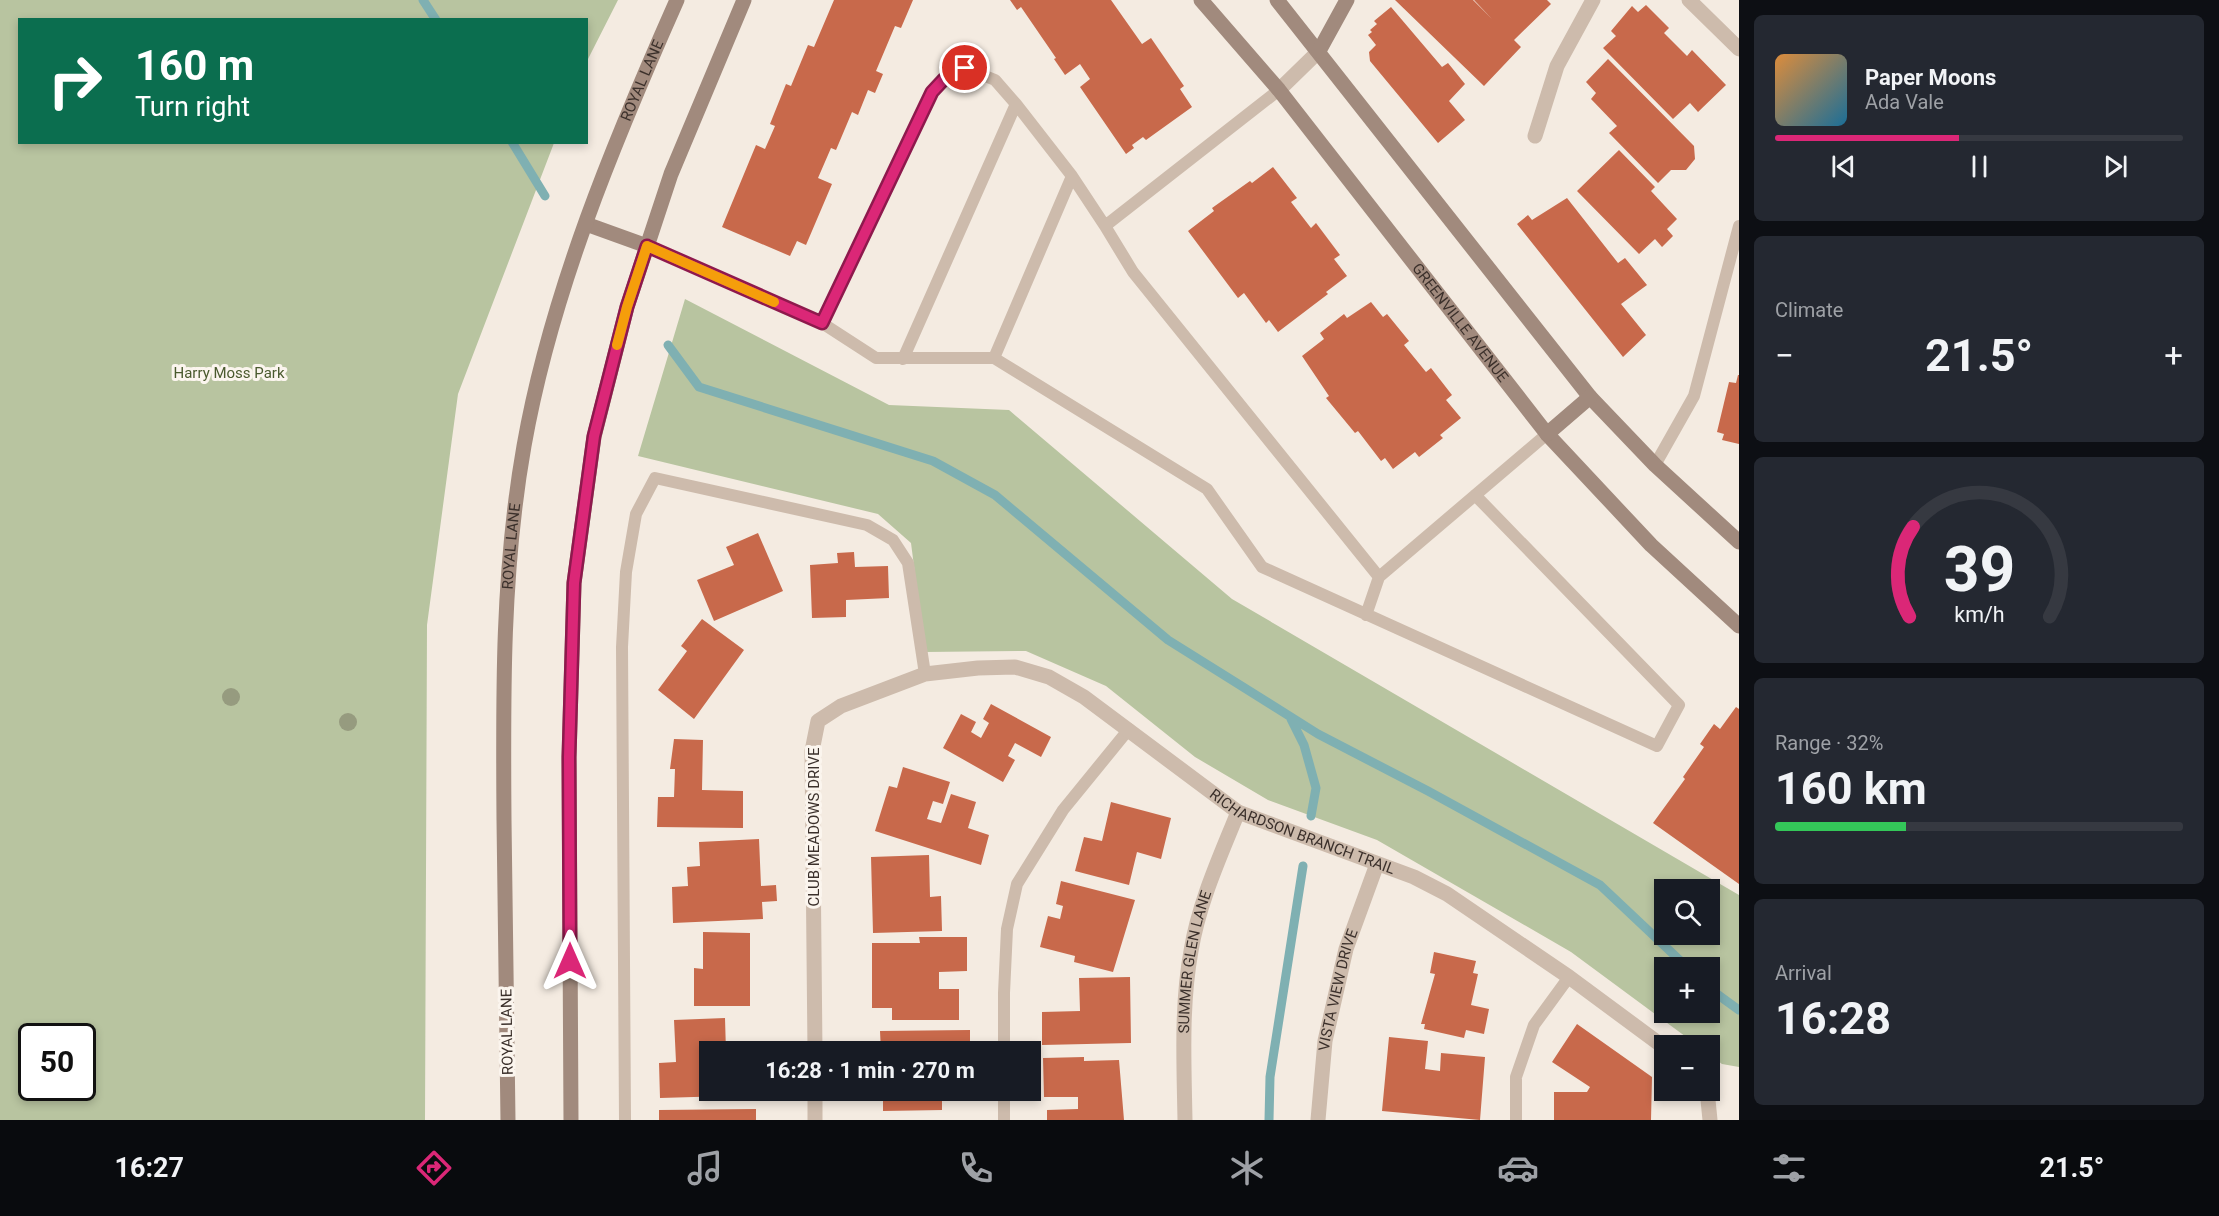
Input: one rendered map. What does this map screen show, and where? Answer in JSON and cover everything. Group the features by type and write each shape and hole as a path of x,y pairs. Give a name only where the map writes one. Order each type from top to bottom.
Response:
{"main road":[{"name":"ROYAL LANE","path":"508,1120 503,732 505,613 512,528 524,445 545,350 586,224 638,87 677,0"},
{"path":"571,1120 569,757 574,583 594,436 627,307 671,174 744,0"},
{"name":"GREENVILLE AVENUE","path":"1201,0 1279,90 1547,434 1651,545 1739,626"},
{"path":"1277,0 1590,397 1655,465 1739,542"},
{"path":"1319,51 1347,0"},
{"path":"586,224 647,246"},
{"path":"1547,434 1590,397"}],"street":[{"path":"1535,136 1557,66 1593,0"},
{"path":"1689,0 1739,49"},
{"path":"1279,90 1319,51"},
{"name":"RICHARDSON BRANCH TRAIL","path":"925,674 978,668 1015,668 1049,677 1084,697 1129,729 1238,812 1414,877 1447,894 1569,977 1654,1040"},
{"name":"CLUB MEADOWS DRIVE","path":"815,1041 812,751 818,721 841,706 925,674"},
{"name":"SUMMER GLEN LANE","path":"1185,1120 1184,1011 1191,951 1204,896 1238,812"},
{"name":"VISTA VIEW DRIVE","path":"1318,1120 1325,1041 1346,949 1377,864"},
{"path":"815,1101 815,1120"},
{"path":"1708,1101 1710,1120"}],"lane":[{"path":"822,323 932,92 946,77 965,68 995,80 1072,176 1133,273 1378,577"},
{"path":"1105,226 1279,90"},
{"path":"903,358 1016,104"},
{"path":"994,358 1072,176"},
{"path":"1655,465 1694,396 1739,225"},
{"path":"647,246 822,323 876,358 994,358 1207,489 1262,567 1657,746 1679,705 1475,495"},
{"path":"1366,615 1378,577 1547,434"},
{"path":"625,1120 622,647 626,572 636,514 655,478 867,525 893,540 908,563 925,674"},
{"path":"1004,1041 1007,929 1017,884 1063,810 1129,729"},
{"path":"1516,1120 1516,1077 1534,1025 1569,977"},
{"path":"1004,1101 1005,1120"}],"green space":[{"name":"Harry Moss Park","path":"0,0 618,0 588,59 588,18 18,18 18,144 554,144 458,394 427,625 425,1120 0,1120"},
{"path":"685,299 889,405 1009,410 1232,599 1712,879 1654,879 1654,945 1720,945 1720,884 1739,895 1739,1067 1720,1062 1720,1035 1683,1035 1667,1023 1720,1023 1720,957 1654,957 1654,1013 1571,952 1377,840 1268,800 1195,757 1106,686 1026,651 925,652 911,543 878,514 638,456"}],"building":[{"path":"834,0 913,0 901,28 895,26 876,71 883,74 875,93 868,90 858,115 852,112 836,150 831,148 818,178 832,184 806,245 797,241 790,256 722,227 756,145 765,149 775,126 770,124 786,84 791,86 808,45 814,47"},
{"path":"1010,0 1111,0 1142,44 1151,38 1184,86 1180,89 1192,107 1146,140 1143,137 1132,145 1134,148 1126,154 1080,87 1090,79 1080,64 1065,75 1021,7 1017,10"},
{"path":"1395,0 1473,0 1492,19 1474,0 1547,0 1551,4 1514,40 1521,47 1484,86"},
{"path":"1646,5 1669,28 1664,33 1687,56 1692,50 1726,85 1698,112 1690,103 1673,119 1603,48 1616,36 1611,31 1632,6 1638,12"},
{"path":"1391,7 1442,67 1448,63 1465,84 1449,101 1465,120 1438,143 1370,61 1369,52 1376,45 1368,35 1377,24 1374,21"},
{"path":"1608,59 1694,146 1695,159 1686,170 1671,170 1658,183 1609,133 1617,126 1591,99 1596,93 1586,82"},
{"path":"1619,150 1655,187 1651,191 1677,219 1667,229 1673,236 1662,247 1655,239 1639,254 1577,191"},
{"path":"1273,167 1297,198 1291,202 1311,228 1316,223 1340,255 1334,259 1347,276 1326,292 1328,294 1278,332 1269,320 1266,323 1244,293 1238,298 1188,231 1214,211 1212,208"},
{"path":"1567,198 1618,263 1625,258 1647,285 1621,304 1646,335 1623,357 1517,224 1528,215 1532,220"},
{"path":"1371,302 1383,317 1387,314 1409,341 1404,345 1426,372 1431,368 1452,395 1446,400 1461,418 1440,435 1443,438 1419,457 1415,452 1393,469 1385,458 1381,461 1358,431 1355,433 1326,398 1329,396 1302,356 1324,339 1320,333 1344,314 1347,318"},
{"path":"1738,375 1739,444 1722,440 1724,434 1717,432 1729,382 1736,383"},
{"path":"758,533 783,591 714,621 697,580 734,565 726,547"},
{"path":"854,552 855,567 888,566 889,598 846,600 846,617 812,618 810,565 838,563 837,553"},
{"path":"702,619 744,650 694,719 658,690 687,651 681,646"},
{"path":"991,704 1051,737 1041,757 1015,743 1008,756 1015,760 1003,782 943,748 961,714 976,722 971,732 981,738 989,723 983,719"},
{"path":"1736,707 1739,709 1739,884 1653,823 1685,779 1683,777 1704,747 1700,744 1714,724 1720,729"},
{"path":"674,739 703,740 702,790 743,791 743,828 657,827 658,797 674,797 675,769 670,769"},
{"path":"903,767 950,782 943,804 933,801 927,819 941,823 951,794 976,802 968,828 989,835 981,865 875,831 889,786 897,788"},
{"path":"1111,802 1171,818 1161,859 1137,852 1129,885 1075,871 1084,837 1102,841"},
{"path":"759,839 761,886 776,885 777,901 762,902 763,919 673,923 672,887 688,886 687,867 700,866 699,842"},
{"path":"929,855 930,897 941,896 942,931 873,933 871,857"},
{"path":"1061,881 1135,900 1113,972 1074,962 1075,956 1040,947 1048,916 1060,919 1063,906 1056,904"},
{"path":"703,932 750,933 750,1006 694,1006 694,968 703,969"},
{"path":"919,937 967,937 967,971 939,972 939,989 959,989 959,1020 892,1020 892,1008 872,1008 872,943 920,943"},
{"path":"1434,952 1476,961 1473,973 1478,974 1471,1005 1489,1009 1484,1034 1466,1030 1464,1038 1424,1029 1425,1024 1421,1024 1435,974 1430,973"},
{"path":"1130,977 1131,1043 1042,1045 1042,1012 1080,1011 1079,978"},
{"path":"725,1018 726,1041 699,1041 699,1097 660,1098 659,1063 676,1062 674,1020"},
{"path":"1577,1024 1652,1077 1651,1120 1554,1120 1554,1092 1587,1092 1590,1087 1552,1062"},
{"path":"970,1030 970,1041 880,1041 880,1031"},
{"path":"1389,1037 1428,1041 1425,1069 1440,1071 1441,1053 1485,1057 1480,1120 1382,1111"},
{"path":"1084,1057 1084,1061 1119,1060 1124,1120 1047,1120 1047,1110 1078,1109 1078,1097 1044,1097 1043,1058"},
{"path":"883,1101 942,1101 942,1110 883,1111"},
{"path":"756,1109 756,1120 659,1120 659,1110"}],"waterway":[{"path":"423,0 435,18"},
{"path":"513,144 545,196"},
{"path":"668,345 699,387 933,461 995,495 1168,640 1318,734 1600,885 1676,957"},
{"path":"1291,719 1304,745 1316,788 1311,816"},
{"path":"1269,1120 1270,1077 1303,866"},
{"path":"1720,996 1739,1010"}],"slow traffic":[{"path":"617,345 647,246 774,302"}],"route":[{"path":"570,961 569,757 574,583 594,436 627,307 647,246 822,323 932,92 946,77 965,68"}]}
